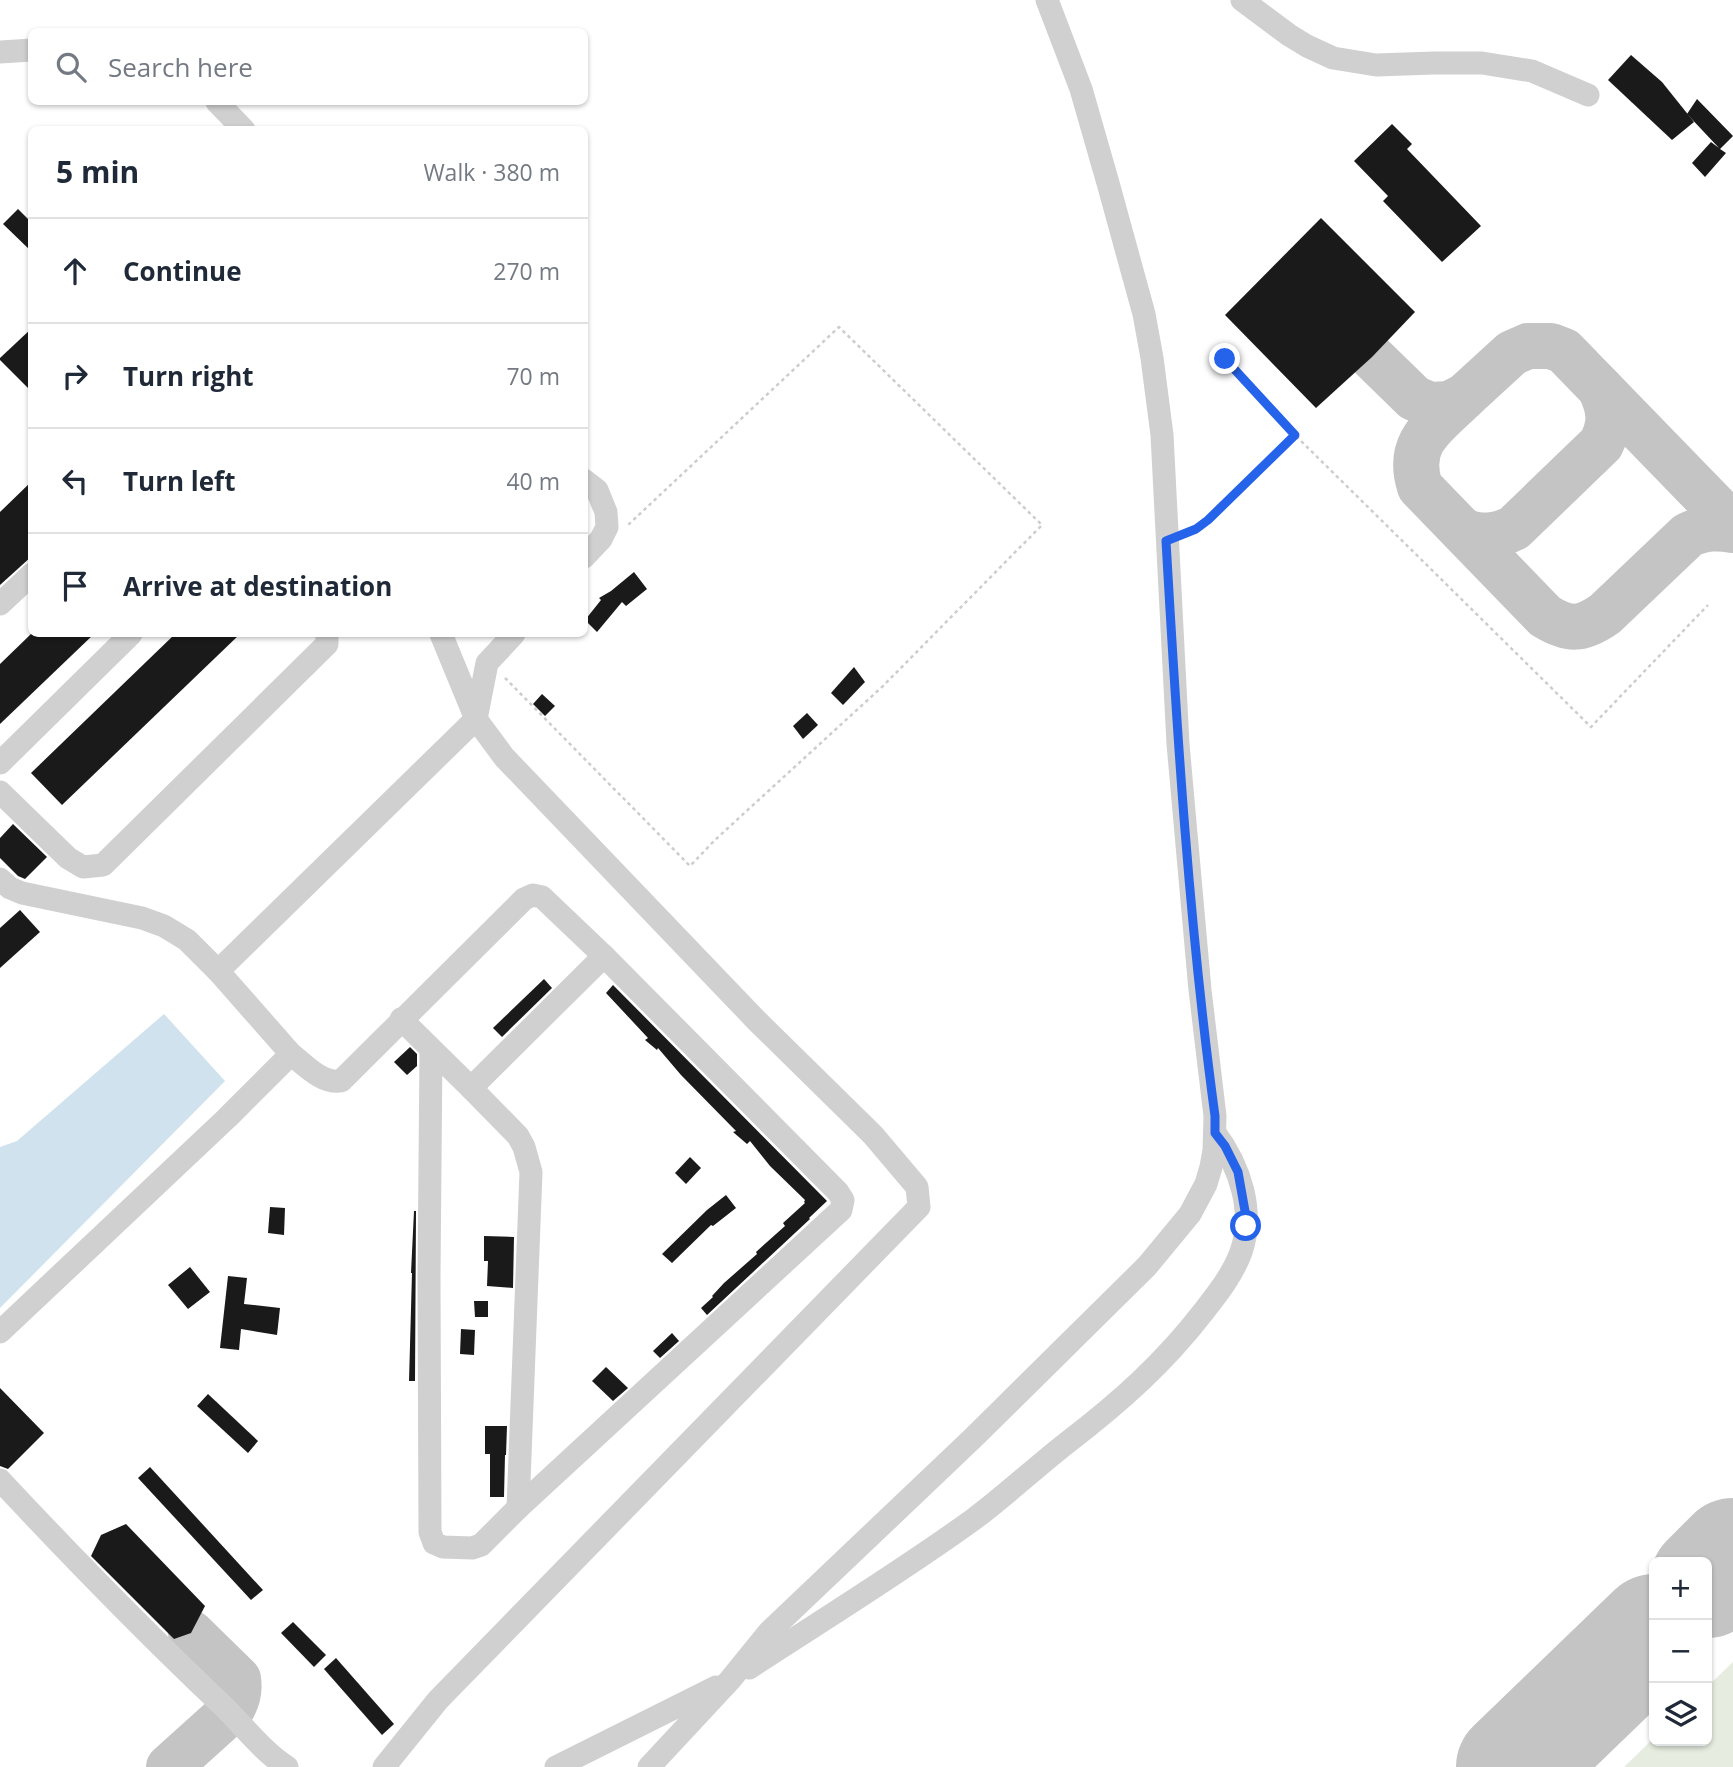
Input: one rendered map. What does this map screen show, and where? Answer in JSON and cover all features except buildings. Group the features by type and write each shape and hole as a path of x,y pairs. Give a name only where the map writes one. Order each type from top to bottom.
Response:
{"lane":[{"path":"649,1767 730,1680 769,1632 973,1438 1147,1266 1190,1214 1211,1167 1215,1116 1200,990 1178,744 1161,424 1152,358 1144,314 1081,89 1047,0"},
{"path":"1242,0 1289,35 1333,58 1376,65 1482,63 1532,71 1588,95"},
{"path":"0,52 28,50"},
{"path":"219,105 240,126"},
{"path":"588,483 597,490 606,512 607,527 601,539 588,553"},
{"path":"0,604 28,578"},
{"path":"0,763 128,637"},
{"path":"0,792 68,858 83,867 103,865 327,644 327,637"},
{"path":"384,1767 438,1700 919,1207 917,1187 873,1135 757,1021 504,757 475,719 442,637"},
{"path":"218,971 475,719 486,663 511,637"},
{"path":"0,878 10,888 22,892 142,918 164,926 187,940 291,1054 324,1079 333,1082 341,1081 524,899 533,895 542,897 838,1192 843,1200 841,1210 481,1545 472,1548 443,1547 434,1543 430,1532 431,1050"},
{"path":"471,1088 604,956"},
{"path":"401,1019 518,1136 531,1172 518,1508"},
{"path":"0,1332 291,1054"},
{"path":"556,1767 730,1680 890,1577 976,1517 1120,1401 1169,1353 1198,1319 1230,1274 1241,1252 1245,1211 1241,1184 1233,1160 1215,1133"},
{"path":"0,1480 161,1648 287,1767"}],"path":[{"path":"498,671 690,866 883,686 1042,525 839,327 622,531"},
{"path":"1225,359 1295,435 1591,727 1708,604"},
{"path":"1166,541 1196,529 1208,520 1295,435"}],"shaded area":[{"path":"1733,1662 1733,1767 1624,1767 1649,1743 1649,1746 1712,1746 1712,1682"}],"water":[{"path":"164,1014 225,1081 0,1308 0,1147 17,1141"}],"taxiway":[{"path":"1372,357 1414,398 1430,405 1449,404 1465,396 1512,353 1528,346 1551,346 1564,351 1733,525"},
{"path":"1463,531 1489,536 1514,528 1601,444 1607,429 1608,416 1600,388"},
{"path":"1465,396 1434,425 1420,446 1416,471 1420,487 1545,616 1554,621 1575,627 1589,623 1605,614 1688,535 1710,529 1733,530"},
{"path":"169,1767 230,1712 238,1692 238,1679 191,1633"}],"runway":[{"path":"1712,1576 1733,1555"},
{"path":"1513,1767 1649,1636"}],"route":[{"path":"1225,359 1295,435 1208,520 1184,535 1166,541 1178,744 1215,1133 1238,1172 1246,1226"}]}
